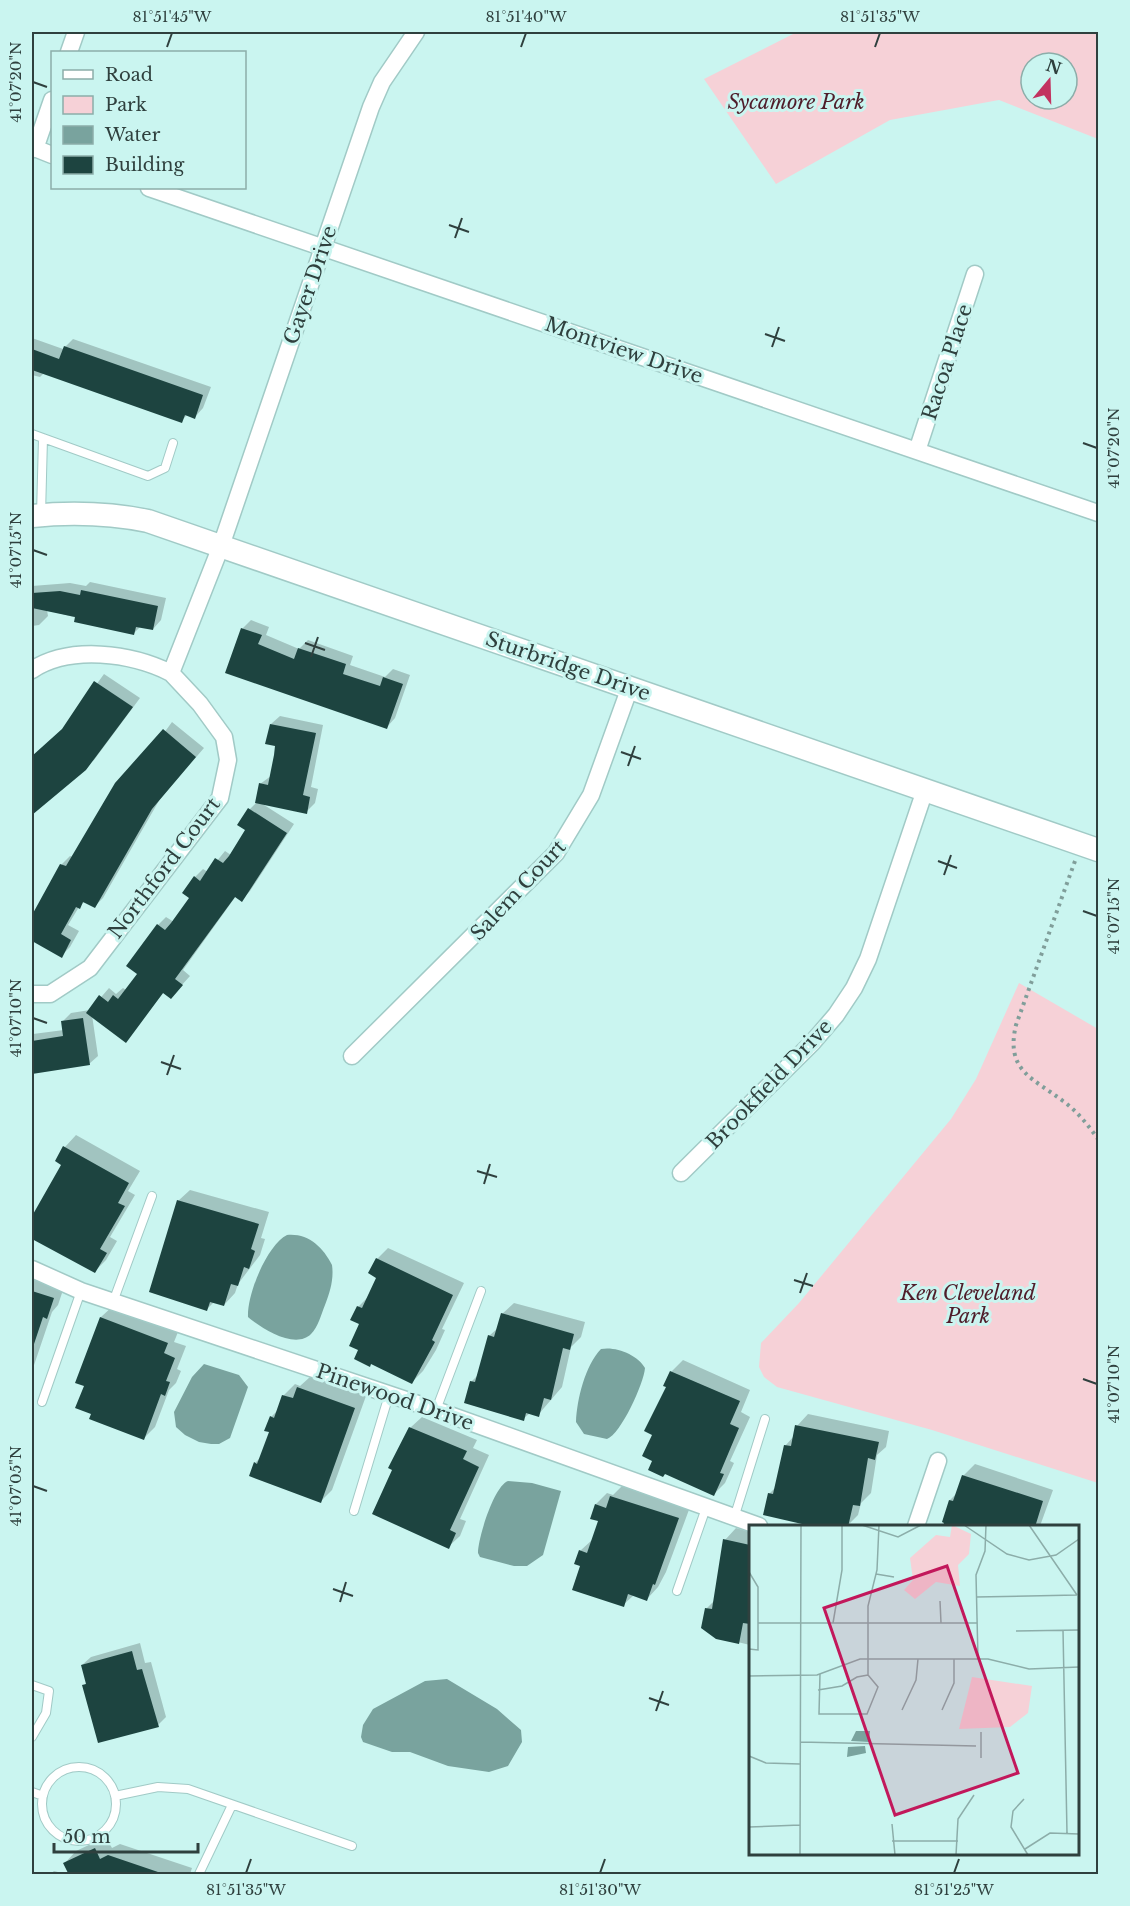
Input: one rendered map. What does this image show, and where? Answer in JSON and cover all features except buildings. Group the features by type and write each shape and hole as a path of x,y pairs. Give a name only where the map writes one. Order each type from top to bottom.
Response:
{"street":[{"path":"69,51 76,32"},
{"name":"Gayer Drive","path":"221,546 371,107 382,82 416,32"},
{"path":"51,103 34,148 51,154"},
{"name":"Montview Drive","path":"152,189 1098,513"},
{"name":"Racoa Place","path":"917,451 975,274"},
{"name":"Sturbridge Drive","path":"36,515 76,512 112,514 148,521 1090,847"},
{"path":"32,670 44,662 74,655 132,658 171,673 221,546"},
{"name":"Northford Court","path":"32,994 50,994 90,968 220,798 228,760 224,737 200,704 171,673"},
{"name":"Salem Court","path":"352,1056 556,854 591,795 630,687"},
{"name":"Brookfield Drive","path":"681,1173 812,1043 836,1015 854,988 868,959 925,790"},
{"name":"Pinewood Drive","path":"32,1269 81,1291 436,1410 753,1525"},
{"path":"917,1525 938,1461"}],"lane":[{"path":"32,434 148,476 165,468 173,443"},
{"path":"36,515 43,438"},
{"path":"113,1302 152,1196"},
{"path":"42,1402 81,1291"},
{"path":"436,1410 481,1292"},
{"path":"354,1511 389,1395"},
{"path":"734,1518 765,1419"},
{"path":"677,1591 706,1508"},
{"path":"32,1685 49,1691 46,1713 32,1737"},
{"path":"79,1767 91,1769 102,1775 115,1796 116,1808 106,1830 85,1841 73,1841 52,1830 45,1820 43,1796 56,1775 67,1769 79,1767"},
{"path":"115,1796 158,1787 188,1789 352,1846"},
{"path":"32,1792 43,1796"},
{"path":"199,1875 232,1804"}],"path":[{"path":"1090,847 1016,1025 1013,1050 1017,1065 1029,1077 1064,1101 1098,1138"}],"green space":[{"name":"Sycamore Park","path":"797,32 1098,32 1098,139 1027,111 1079,111 1079,51 1019,51 1019,108 999,100 890,120 776,184 704,79"},
{"name":"Ken Cleveland Park","path":"1019,983 1098,1029 1098,1483 932,1430 777,1387 764,1377 759,1367 761,1343 799,1303 951,1119 976,1079"}],"water":[{"path":"287,1235 302,1236 314,1242 332,1265 330,1290 317,1324 311,1334 296,1340 278,1336 248,1317 251,1296 260,1271 272,1249"},
{"path":"601,1349 626,1352 642,1363 645,1368 641,1385 631,1407 619,1428 607,1439 584,1434 576,1422 583,1383 590,1364"},
{"path":"204,1364 239,1375 248,1387 230,1438 219,1444 199,1442 176,1427 174,1412 192,1377"},
{"path":"508,1481 532,1483 561,1491 543,1555 527,1566 514,1566 480,1557 478,1553 492,1502 497,1492"},
{"path":"447,1679 497,1709 521,1730 522,1742 508,1766 489,1772 448,1766 410,1752 392,1752 363,1742 361,1737 363,1725 373,1709 425,1681"}]}
